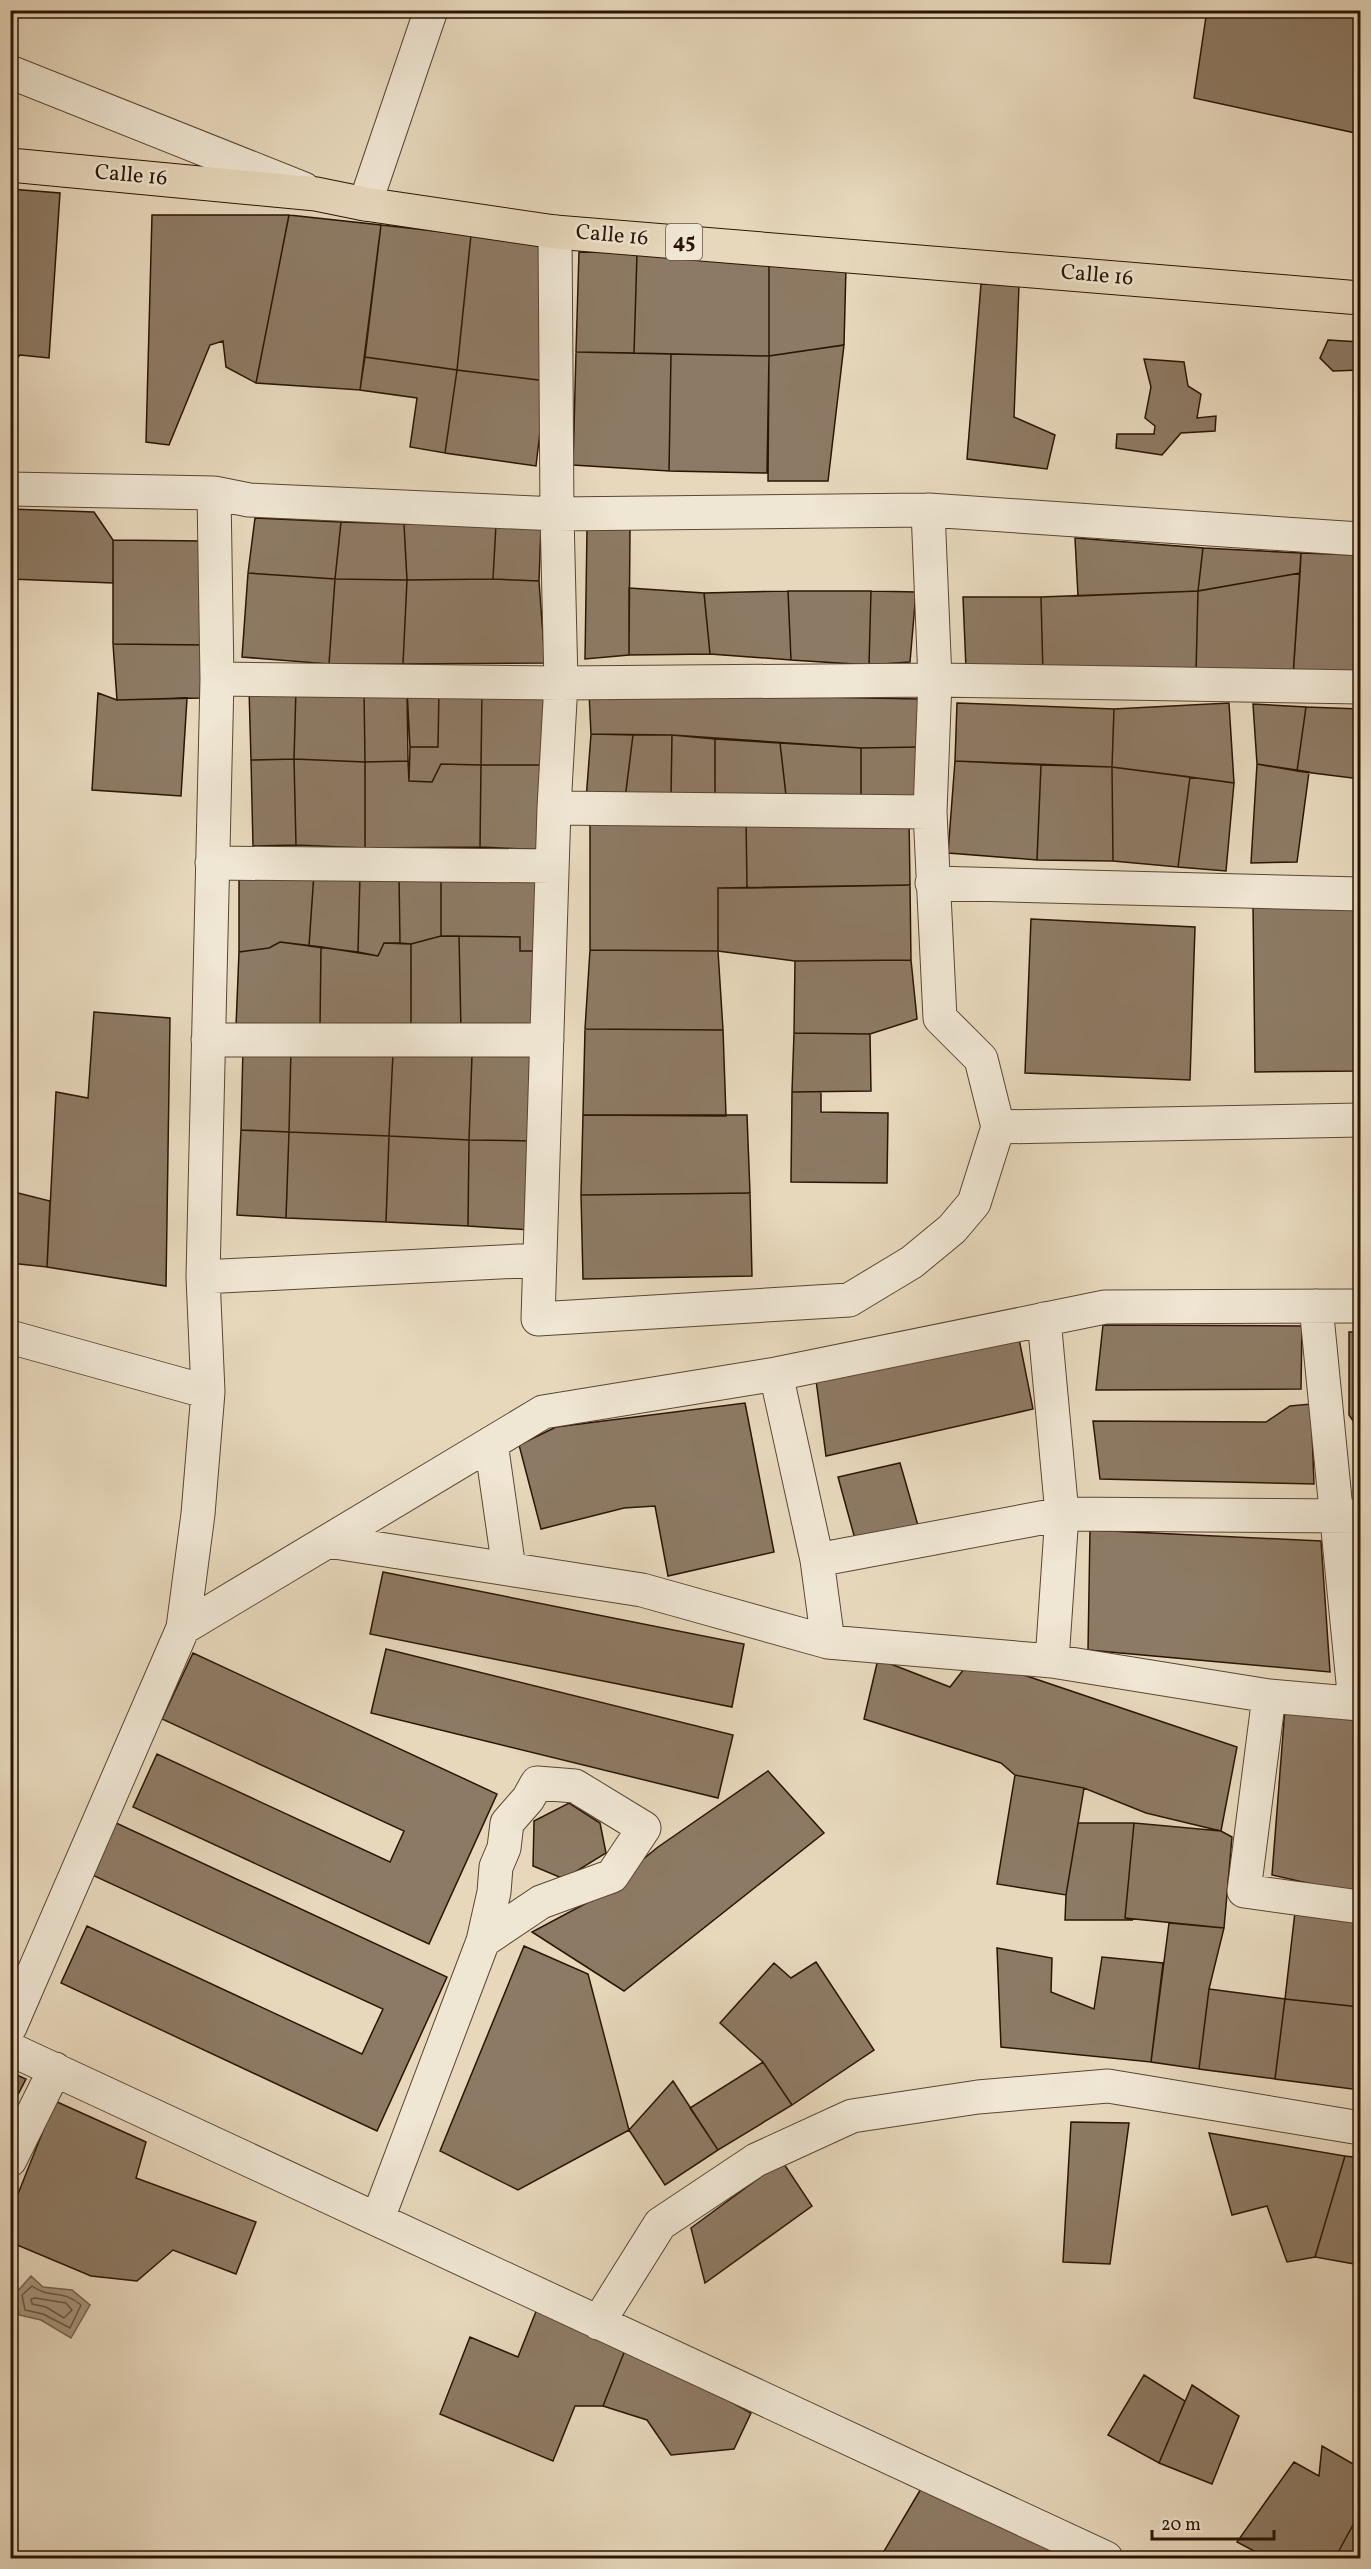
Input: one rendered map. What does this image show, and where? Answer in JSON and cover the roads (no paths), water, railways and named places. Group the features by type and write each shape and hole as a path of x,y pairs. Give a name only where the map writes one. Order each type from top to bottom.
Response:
{"main road":[{"name":"Calle 16","path":"10,165 316,194 364,204 555,232 1360,298"}],"street":[{"path":"364,204 431,10"},
{"path":"10,72 316,194"},
{"path":"555,232 561,683 554,808 538,1319 849,1300 912,1262 952,1229 974,1203 998,1126 981,1059 940,1018 930,812 935,680 928,510"},
{"path":"10,489 214,493 249,500 557,514 928,510 1360,539"},
{"path":"10,2027 183,1628 198,1514 208,1392 203,1277 217,679 214,493"},
{"path":"217,679 561,683 935,680 1360,687"},
{"path":"554,808 930,812"},
{"path":"212,863 552,866"},
{"path":"932,883 1360,894"},
{"path":"208,1040 547,1040"},
{"path":"998,1126 1360,1120"},
{"path":"203,1277 540,1260"},
{"path":"328,1541 642,1590 828,1642 1052,1660 1269,1696 1358,1703 1348,1516 1316,1306"},
{"path":"183,1628 543,1413 776,1374 1105,1307 1360,1306"},
{"path":"1044,1320 1062,1514 1052,1660"},
{"path":"10,1337 208,1392"},
{"path":"776,1374 818,1560 828,1642"},
{"path":"491,1443 509,1569"},
{"path":"818,1560 1062,1514 1348,1516"},
{"path":"1269,1696 1244,1891 1360,1907"},
{"path":"378,2218 483,1941 494,1892 496,1867 504,1848 507,1823 528,1799 537,1783 575,1786 644,1828 612,1876 541,1902 483,1941"},
{"path":"10,2049 378,2218 1106,2559"},
{"path":"10,2160 55,2069"},
{"path":"598,2323 660,2224 756,2160 852,2116 978,2097 1108,2086 1360,2128"}],"water":[{"path":"31,2276 43,2287 72,2290 90,2305 71,2338 41,2320 19,2315 16,2293"}]}
